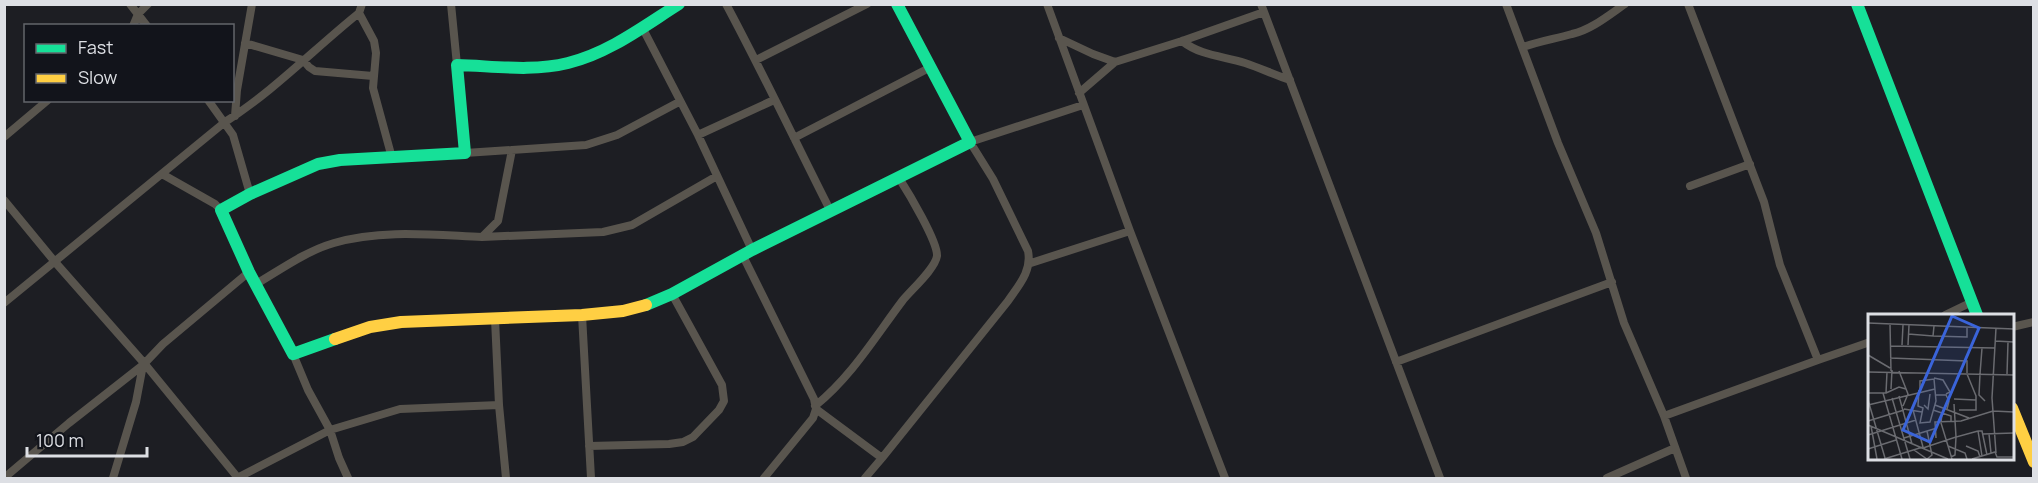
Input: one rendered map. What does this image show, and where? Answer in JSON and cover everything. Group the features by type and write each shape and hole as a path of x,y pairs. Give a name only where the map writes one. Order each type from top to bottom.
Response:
{"street":[{"path":"130,4 146,24"},
{"path":"134,24 138,14 148,4"},
{"path":"235,116 237,90 252,4"},
{"path":"452,4 465,153"},
{"path":"457,65 545,67 569,63 588,57 679,4"},
{"path":"726,4 831,212"},
{"path":"756,60 867,4"},
{"path":"865,478 1008,301 1030,263 1028,251 993,179 970,142 897,4"},
{"path":"1047,4 1130,231 1225,478"},
{"path":"1506,4 1558,142 1596,233 1624,323 1664,416 1686,478"},
{"path":"1522,47 1543,39 1573,34 1604,19 1625,4"},
{"path":"1688,4 1764,202 1780,265 1818,360"},
{"path":"1857,4 1977,314"},
{"path":"1079,93 1115,62 1182,41 1262,8 1440,478"},
{"path":"4,303 225,122 277,84 361,9 374,41 376,52 373,76 376,104 392,158"},
{"path":"642,27 717,176 816,408 882,458"},
{"path":"1059,38 1115,62"},
{"path":"1182,41 1192,49 1204,54 1246,63 1290,80"},
{"path":"245,43 303,60 309,68 315,71 373,76"},
{"path":"794,138 931,67"},
{"path":"698,135 774,100"},
{"path":"4,137 46,102"},
{"path":"210,102 225,122 237,144 249,194"},
{"path":"221,210 249,194 318,164 339,160 586,146 603,141 679,102"},
{"path":"293,354 370,327 400,322 582,315 623,311 648,304 672,294 748,253 970,142 1083,105"},
{"path":"482,237 498,221 512,150"},
{"path":"1690,186 1750,164"},
{"path":"162,174 215,204 221,210 249,272 330,430 348,478"},
{"path":"256,284 302,257 332,243 361,236 482,237 618,230 632,225 717,176"},
{"path":"764,478 813,418 816,408 847,377 905,298 935,263 937,251 920,214 898,178"},
{"path":"4,200 238,478 330,430 400,409 499,405"},
{"path":"498,221 506,236"},
{"path":"1030,263 1130,231"},
{"path":"4,478 144,364 164,344 249,272"},
{"path":"1396,362 1612,282"},
{"path":"589,446 683,442 693,437 719,410 724,401 722,385 672,294"},
{"path":"1947,314 1972,302"},
{"path":"582,315 591,478"},
{"path":"495,319 499,405 506,478"},
{"path":"2014,327 2034,322"},
{"path":"1664,416 1868,343"},
{"path":"113,478 136,402 144,364"},
{"path":"2014,410 2032,455"},
{"path":"1607,478 1675,448"}],"traffic: fast":[{"path":"335,339 293,354 249,272 221,210 250,194 318,164 340,160 465,153 457,65 527,68 568,63 612,46 679,4"},
{"path":"646,305 672,294 752,250 970,142 897,4"},
{"path":"1857,4 1977,314"}],"traffic: slow":[{"path":"335,339 370,327 401,322 582,315 623,311 646,305"},
{"path":"2014,413 2034,462"}]}
